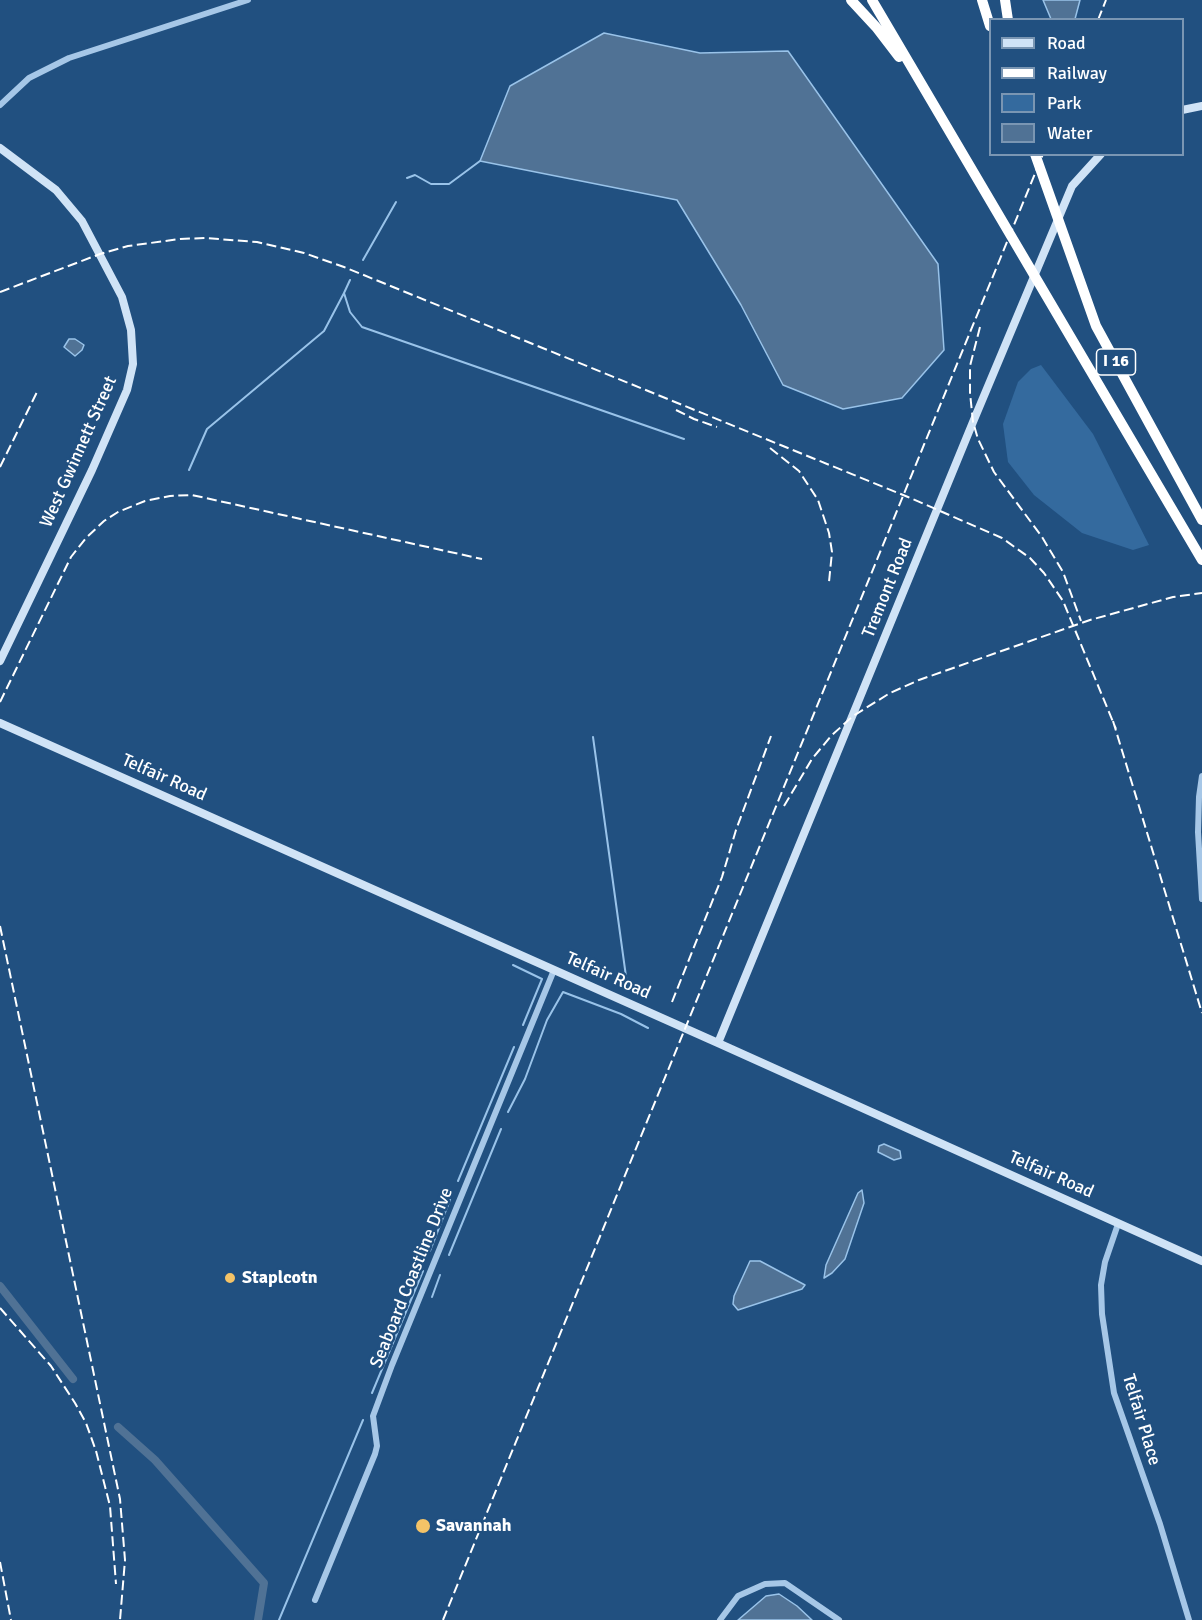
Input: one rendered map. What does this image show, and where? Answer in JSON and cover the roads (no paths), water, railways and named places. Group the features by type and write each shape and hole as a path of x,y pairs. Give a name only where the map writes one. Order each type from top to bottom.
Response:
{"highway":[{"path":"851,0 876,27 926,93"},
{"name":"I 16","path":"872,0 1202,560"},
{"path":"982,0 989,23"},
{"path":"1005,0 1008,18"},
{"name":"I 16","path":"1036,156 1096,327 1202,519"}],"street":[{"path":"0,105 29,78 69,58 248,0"},
{"path":"1184,110 1202,106"},
{"name":"West Gwinnett Street","path":"0,148 56,190 82,220 122,297 131,330 133,364 126,390 92,470 0,661"},
{"name":"Tremont Road","path":"718,1043 1072,186 1099,156"},
{"name":"Telfair Road","path":"1,723 1202,1261"},
{"path":"1202,776 1198,832 1202,899"},
{"name":"Seaboard Coastline Drive","path":"315,1600 375,1454 377,1446 373,1416 392,1365 554,970"},
{"name":"Telfair Place","path":"1118,1224 1105,1262 1101,1285 1102,1314 1114,1393 1160,1524 1189,1620"},
{"path":"720,1620 738,1596 765,1584 785,1583 839,1620"}],"water":[{"path":"1043,0 1080,0 1075,18 1051,18"},
{"path":"604,33 700,53 788,51 938,264 944,350 902,398 843,409 783,385 741,305 677,200 480,161 510,86"},
{"path":"69,339 75,339 84,345 75,356 64,347"},
{"path":"884,1144 900,1151 901,1158 894,1160 878,1152 879,1146"},
{"path":"862,1190 864,1203 845,1259 824,1278 826,1265 858,1193"},
{"path":"750,1261 760,1261 805,1285 802,1289 738,1310 733,1304 734,1296"},
{"path":"779,1594 812,1620 738,1620 766,1596"}],"waterway":[{"path":"407,178 415,175 431,184 449,184 480,161"},
{"path":"363,260 396,202"},
{"path":"350,280 344,293 350,312 362,327 684,439"},
{"path":"189,470 207,429 324,331 344,293"},
{"path":"593,737 628,991"},
{"path":"513,965 542,979 523,1025"},
{"path":"508,1112 525,1079 547,1020 563,992 621,1014 648,1028"},
{"path":"458,1181 514,1047"},
{"path":"449,1255 501,1129"},
{"path":"430,1251 450,1200"},
{"path":"372,1393 423,1271"},
{"path":"432,1297 440,1275"},
{"path":"0,1286 73,1379"},
{"path":"279,1620 363,1420"},
{"path":"118,1427 155,1460 264,1583 258,1620"}],"railway":[{"path":"1099,18 1106,0"},
{"path":"443,1620 1042,156"},
{"path":"0,292 100,254 128,246 180,239 205,238 257,242 304,253 344,267 908,497 1002,538 1030,558 1044,573 1063,601 1116,729"},
{"path":"980,327 970,366 973,422 978,439 994,472 1042,537 1063,572 1081,621"},
{"path":"0,467 38,390"},
{"path":"676,410 717,427"},
{"path":"770,448 799,471 818,500 829,533 832,552 829,582"},
{"path":"0,702 71,557 104,521 118,512 145,501 192,495 482,559"},
{"path":"784,806 812,759 831,736 853,716 890,693 919,680 1090,620 1173,597 1202,593"},
{"path":"1113,721 1202,1013"},
{"path":"672,1002 722,877 736,830 771,736"},
{"path":"0,926 120,1499 125,1560 120,1620"},
{"path":"0,1308 51,1366 86,1423 96,1451 110,1506 116,1584"},
{"path":"0,1562 11,1620"}],"place":[{"name":"Staplcotn","path":"230,1278"},
{"name":"Savannah","path":"423,1526"}]}
